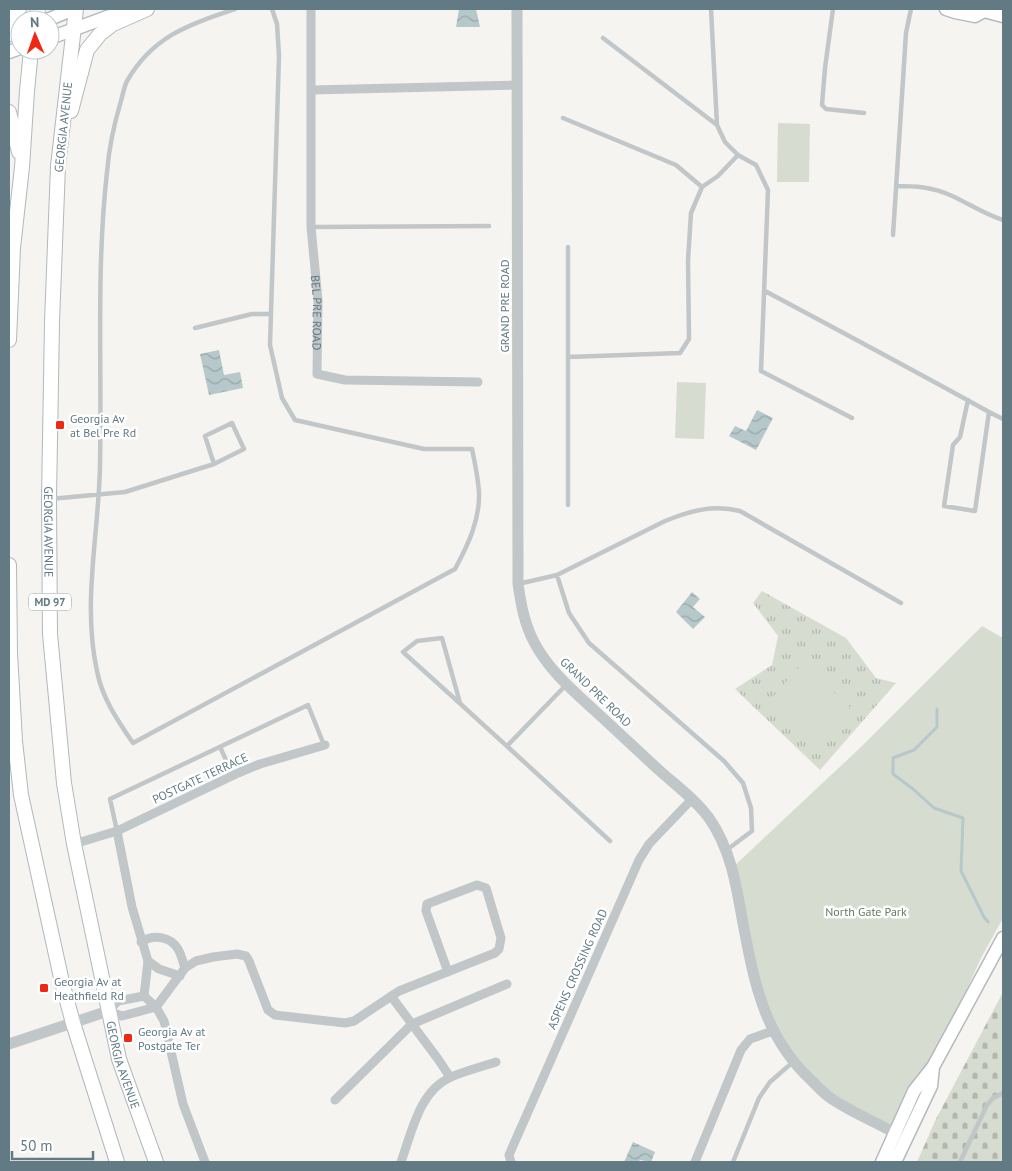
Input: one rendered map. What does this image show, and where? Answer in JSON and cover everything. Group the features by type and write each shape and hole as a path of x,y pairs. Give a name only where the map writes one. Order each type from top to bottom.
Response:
{"main road":[{"path":"9,21 19,9"},
{"path":"60,15 75,9"},
{"name":"GEORGIA AVENUE","path":"75,9 59,160 52,322 49,499 50,634 64,783 74,844 119,1060 156,1162"},
{"path":"60,35 129,9"},
{"path":"59,160 87,50 100,34 113,24 147,9"},
{"path":"946,9 975,16 983,10 1003,16"},
{"path":"9,340 14,248 30,60"},
{"path":"9,112 22,167"},
{"path":"9,565 10,653 20,795 73,1024 117,1162"},
{"path":"895,1162 900,1135 914,1091 933,1067 1003,938"},
{"path":"882,1162 900,1135"}],"street":[{"name":"BEL PRE ROAD","path":"311,9 311,228 318,300 317,374 345,380 478,382"},
{"name":"GRAND PRE ROAD","path":"517,9 518,584 524,618 533,641 547,663 566,684 692,799 709,818 726,850 734,876 754,981 765,1013 772,1030 793,1062 830,1098 862,1118 900,1135"},
{"path":"312,90 517,85"},
{"name":"POSTGATE TERRACE","path":"74,844 118,831 233,775 260,764 325,746"},
{"name":"ASPENS CROSSING ROAD","path":"511,1162 509,1155 639,860 649,844 692,799"},
{"path":"118,831 132,907 148,961 144,996"},
{"path":"108,1010 122,1016 156,1007 183,972 196,961 237,954 246,956 268,1010 275,1015 345,1023 354,1021 399,991 478,961 499,949 501,938 499,926 486,888 477,886 427,904 426,911 448,972"},
{"path":"141,942 154,937 173,943 178,948 183,972"},
{"path":"148,961 159,969 183,972"},
{"path":"335,1100 412,1024 507,984"},
{"path":"9,1044 73,1024 108,1010 118,1001 144,996"},
{"path":"144,996 156,1007 164,1021 186,1112 205,1162"},
{"path":"391,996 450,1078"},
{"path":"695,1162 741,1050 750,1039 772,1030"},
{"path":"401,1162 417,1118 429,1093 450,1078 496,1062"}],"lane":[{"path":"235,9 204,19 169,36 151,49 142,59 126,84 109,146 99,280 99,494 90,596 97,672 113,714 133,743 455,569 468,544 477,516 479,492 472,450 424,449 295,420 282,398 270,345 279,56 277,24 272,9"},
{"path":"706,9 711,11 717,125 725,142 738,155 756,165 768,190 761,371 852,418"},
{"path":"833,9 822,105 826,109 864,113"},
{"path":"893,234 906,34 911,9"},
{"path":"603,38 717,125"},
{"path":"562,118 676,165 702,187"},
{"path":"568,357 680,353 689,338 688,261 691,213 702,187 718,176 738,155"},
{"path":"896,186 921,186 949,194 993,217 1003,220"},
{"path":"311,228 489,226"},
{"path":"568,247 568,505"},
{"path":"765,291 1003,419"},
{"path":"195,328 252,314 271,314"},
{"path":"968,400 960,437 953,445 944,506 975,511 989,413"},
{"path":"49,499 125,492 214,464 244,449 232,422 205,436 214,464"},
{"path":"518,584 557,575 673,518 711,508 725,508 740,511 902,603"},
{"path":"557,575 569,613 589,643 724,761 743,783 751,808 752,831 726,850"},
{"path":"460,703 442,638 417,641 402,652 453,697 508,745 610,841"},
{"path":"508,745 566,684"},
{"path":"118,831 110,799 308,705 325,746"},
{"path":"220,747 233,775"},
{"path":"733,1162 759,1098 770,1082 793,1062"},
{"path":"960,1162 987,1105 993,1098 1003,1094"}],"green space":[{"path":"778,123 810,124 809,182 777,182"},
{"path":"677,382 706,383 704,439 675,438"},
{"path":"762,591 846,638 876,678 896,683 820,770 735,689 772,665 778,636 753,603"},
{"name":"North Gate Park","path":"982,626 1003,638 1003,918 894,1132 829,1098 773,1031 732,868 862,746"},
{"path":"802,664 850,707 817,744 769,701"},
{"path":"1003,992 1003,1162 917,1162 936,1119"}],"water":[{"path":"459,9 476,9 480,27 456,27"},
{"path":"219,350 224,375 240,372 243,388 209,395 200,354"},
{"path":"757,410 773,418 756,450 729,436 735,426 746,431"},
{"path":"692,592 700,599 693,607 705,617 693,629 676,612"},
{"path":"633,1142 655,1152 651,1162 640,1160 638,1162 624,1162"}],"waterway":[{"path":"937,709 937,727 914,750 893,758 893,774 934,808 963,818 961,871 988,922"}],"place":[{"name":"Georgia Av at Bel Pre Rd","path":"60,425"},
{"name":"Georgia Av at Heathfield Rd","path":"44,988"},
{"name":"Georgia Av at Postgate Ter","path":"128,1038"}]}
